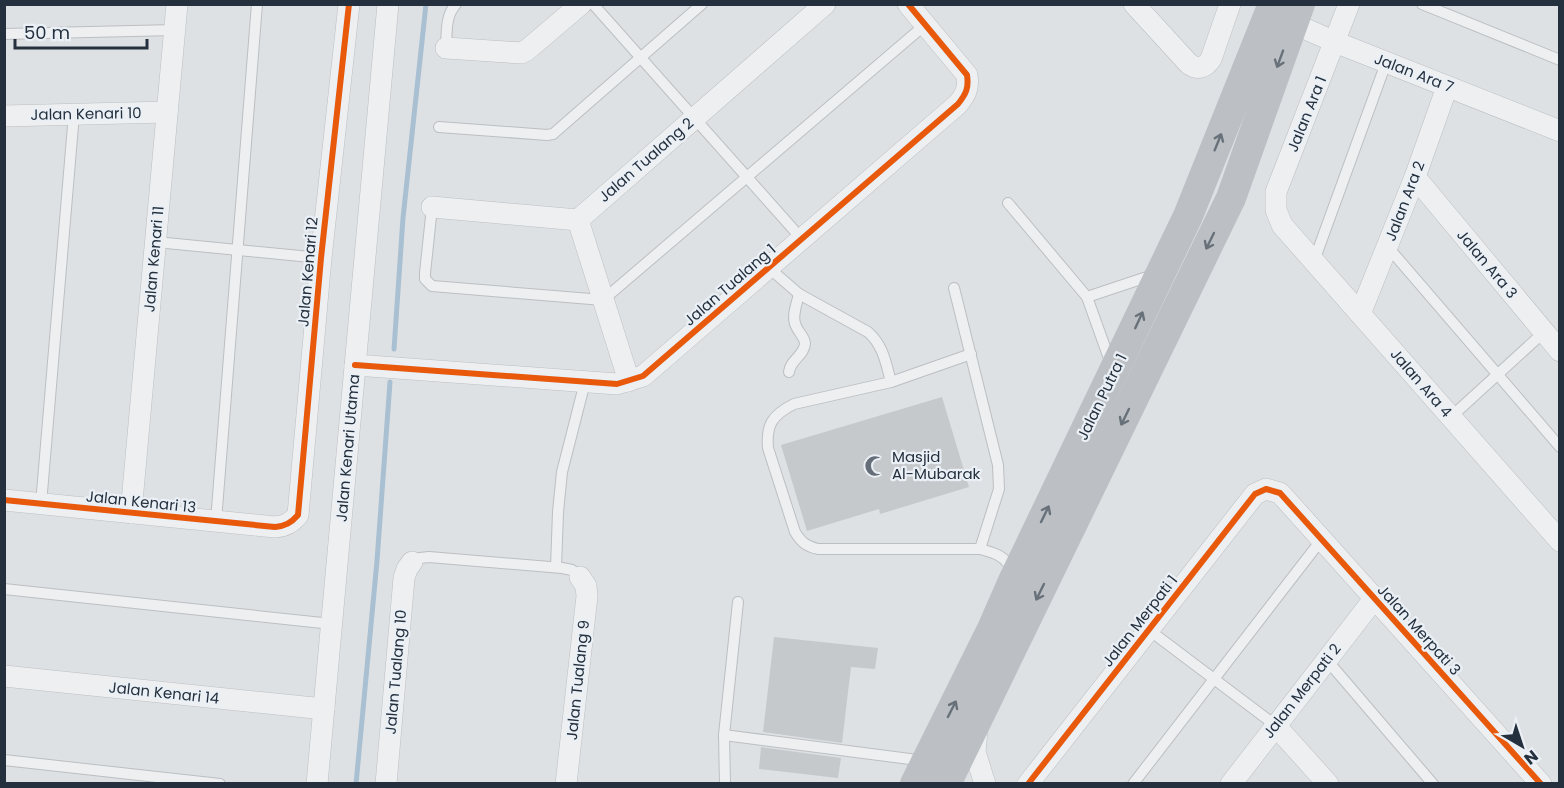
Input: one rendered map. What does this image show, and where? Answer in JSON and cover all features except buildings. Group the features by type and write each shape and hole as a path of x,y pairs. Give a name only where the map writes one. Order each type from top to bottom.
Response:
{"main road":[{"name":"Jalan Putra 1","path":"935,774 1013,581 1284,11"},
{"name":"Jalan Putra 1","path":"935,774 979,717 1231,198 1284,11"}],"street":[{"name":"Jalan Kenari 11","path":"131,513 177,4"},
{"name":"Jalan Kenari 12","path":"275,528 292,522 298,515 300,506 321,258 349,4"},
{"name":"Jalan Kenari Utama","path":"317,783 388,4"},
{"path":"446,48 525,52 581,4"},
{"name":"Jalan Tualang 2","path":"578,220 825,4"},
{"name":"Jalan Tualang 1","path":"355,364 617,384 643,376 958,104 965,95 969,85 967,75 908,4"},
{"path":"1144,9 1189,64 1195,68 1202,68 1211,59 1230,4"},
{"name":"Jalan Ara 1","path":"1282,225 1276,210 1276,192 1349,4"},
{"name":"Jalan Ara 7","path":"1284,11 1335,42 1448,87 1558,126"},
{"name":"Jalan Ara 2","path":"1360,314 1448,87"},
{"name":"Jalan Kenari 10","path":"4,116 167,112"},
{"name":"Jalan Ara 3","path":"1415,177 1560,351"},
{"path":"432,207 578,220 629,381"},
{"name":"Jalan Ara 4","path":"1282,225 1560,541"},
{"name":"Jalan Merpati 1","path":"1028,783 1255,494 1266,489 1280,493"},
{"name":"Jalan Merpati 3","path":"1280,493 1535,781"},
{"name":"Jalan Kenari 13","path":"4,500 275,528"},
{"name":"Jalan Tualang 10","path":"386,783 404,578 406,569 412,562"},
{"name":"Jalan Tualang 9","path":"566,783 586,596 586,586 580,577"},
{"name":"Jalan Merpati 2","path":"1231,783 1374,598"},
{"name":"Jalan Kenari 14","path":"4,676 324,709"},
{"path":"979,717 975,752 985,783"},
{"path":"1275,725 1328,783"}],"lane":[{"path":"216,521 257,4"},
{"path":"446,48 448,20 456,4"},
{"path":"593,4 801,238"},
{"path":"439,127 553,134 702,4"},
{"path":"1422,4 1560,60"},
{"path":"432,207 425,279 432,286 603,300 926,24"},
{"path":"4,34 175,30"},
{"path":"1314,261 1386,63"},
{"path":"41,504 74,114"},
{"path":"1008,203 1087,297 1114,372"},
{"path":"156,242 321,258"},
{"path":"1387,246 1560,447"},
{"path":"769,268 799,294 868,332 882,350 891,382"},
{"path":"1087,297 1161,272"},
{"path":"954,288 998,465 999,489 980,549"},
{"path":"789,372 790,366 805,344 801,333 795,326 794,318 799,294"},
{"path":"1450,417 1544,332"},
{"path":"972,354 891,382 794,404 781,410 772,421 767,434 768,448 795,532 808,546 818,549 980,549 1006,559 1012,570 1013,581"},
{"path":"556,567 562,472 585,382"},
{"path":"1133,783 1322,539"},
{"path":"412,562 429,557 556,567 572,570 580,577"},
{"path":"4,589 332,624"},
{"path":"725,783 724,735 738,602"},
{"path":"1149,630 1275,725"},
{"path":"1326,659 1433,783"},
{"path":"724,735 935,774"},
{"path":"4,760 220,783"}],"waterway":[{"path":"394,349 403,218 426,4"},
{"path":"356,784 377,561 390,382"}],"cycle path":[{"path":"4,500 275,527 288,524 298,515 321,258 349,4"},
{"path":"355,365 617,384 643,376 961,100 968,84 967,75 908,4"},
{"path":"1028,784 1255,494 1266,489 1280,493 1541,784"}],"place":[{"name":"Masjid Al-Mubarak","path":"875,466"}]}
